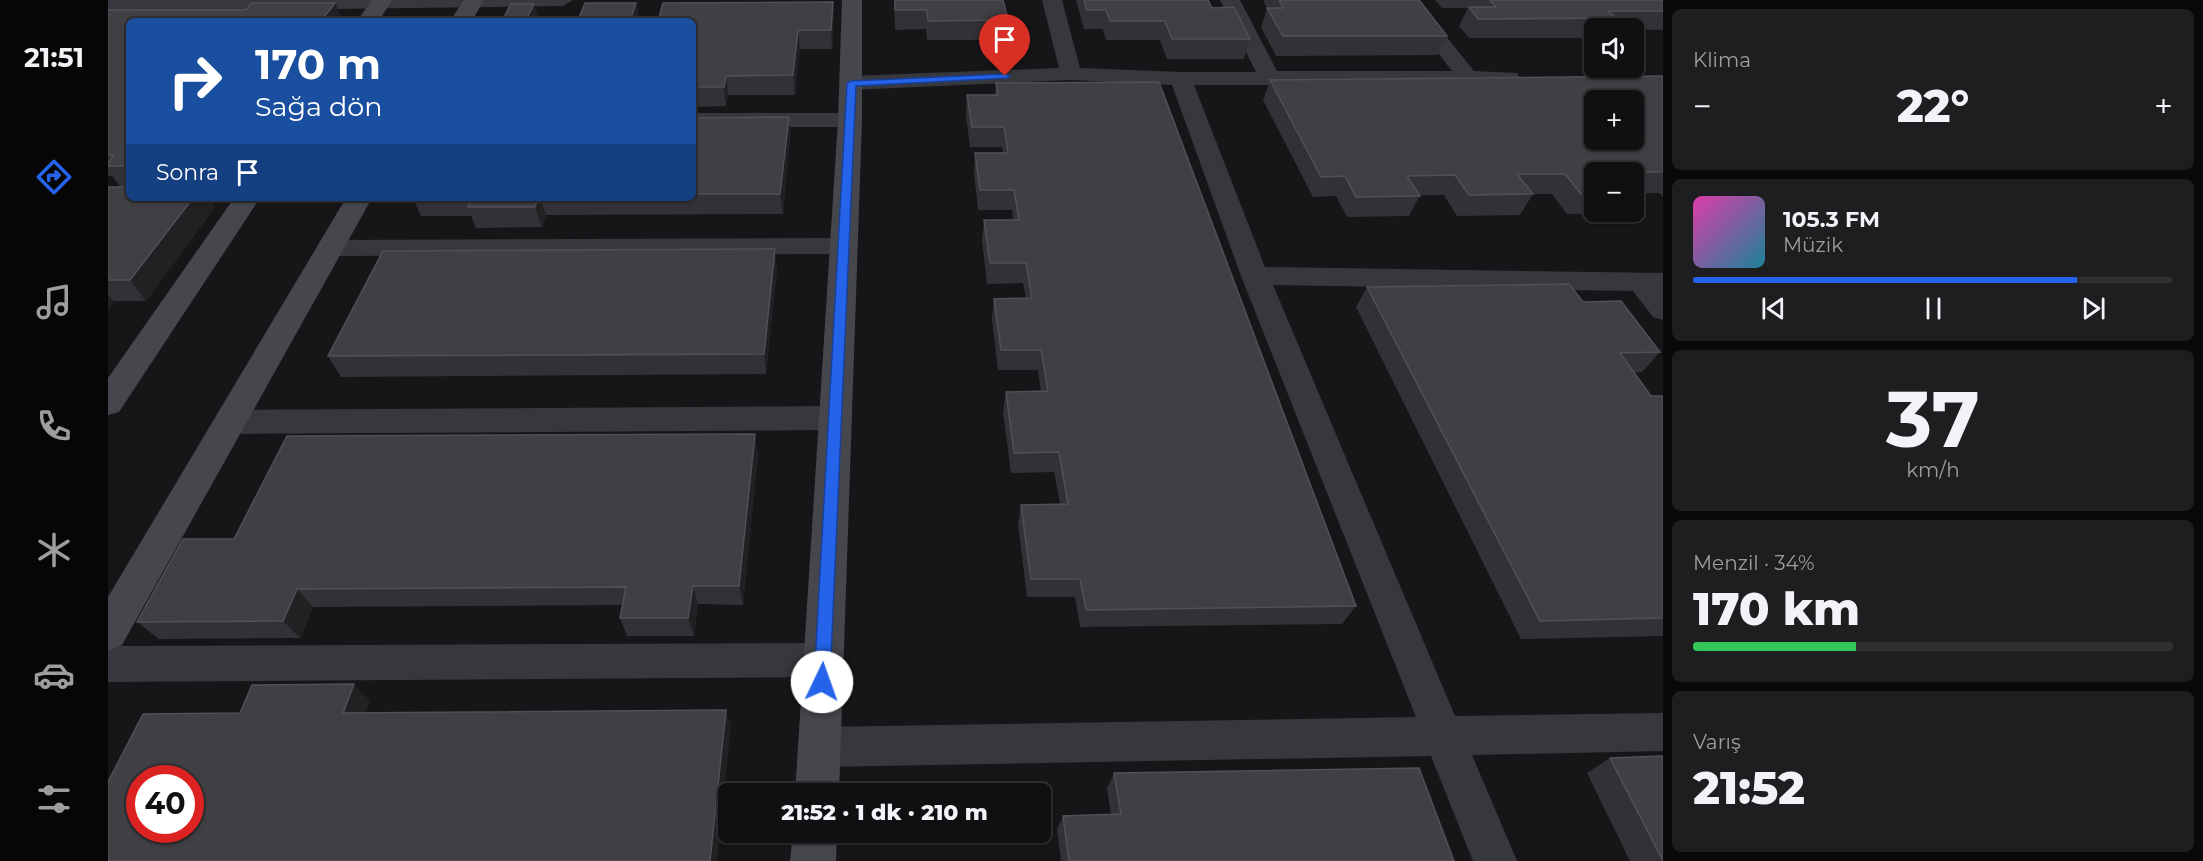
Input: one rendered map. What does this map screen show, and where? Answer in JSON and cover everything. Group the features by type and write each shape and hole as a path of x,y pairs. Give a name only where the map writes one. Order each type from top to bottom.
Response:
{"street":[{"path":"108,6 563,0"},
{"path":"817,783 850,120 852,0"},
{"path":"1052,0 1071,74"},
{"path":"1230,0 1270,78"},
{"path":"1407,0 1468,78"},
{"path":"370,18 381,1"},
{"path":"463,18 473,1"},
{"path":"851,83 1071,74 1181,79 1525,78"},
{"path":"1181,79 1255,276 1495,861"},
{"path":"696,120 850,120"},
{"path":"108,403 246,201"},
{"path":"108,633 357,201"},
{"path":"330,248 843,246"},
{"path":"1255,276 1652,282 1663,310"},
{"path":"230,422 835,418"},
{"path":"108,664 823,660"},
{"path":"819,747 1663,732"},
{"path":"813,861 814,843"}],"building":[{"path":"895,0 1003,0 1008,20 928,21 927,10 895,10"},
{"path":"1084,0 1208,0 1212,8 1234,7 1250,39 1172,39 1165,21 1110,21 1106,10 1087,10"},
{"path":"1279,0 1419,0 1447,36 1283,36 1267,8 1283,8"},
{"path":"1490,0 1663,0 1663,11 1608,11 1616,18 1478,19 1469,7 1496,7"},
{"path":"833,2 831,30 798,30 793,75 726,76 724,87 696,87 696,18 659,18 663,3"},
{"path":"252,3 335,3 323,18 126,18 126,166 108,166 114,155 108,155 108,10 246,10"},
{"path":"585,3 636,3 631,18 579,18"},
{"path":"511,4 534,4 527,18 504,18"},
{"path":"1663,76 1663,172 1644,172 1644,162 1584,162 1584,194 1581,194 1565,174 1517,174 1533,194 1469,195 1455,175 1407,176 1420,196 1356,197 1345,176 1321,177 1270,80 1644,78"},
{"path":"1159,82 1356,606 1086,610 1080,579 1031,579 1021,505 1068,504 1059,452 1014,453 1006,392 1048,391 1041,350 1001,350 994,299 1032,298 1026,263 990,263 984,220 1019,220 1014,190 980,190 975,153 1008,153 1004,127 972,127 967,95 998,95 996,83"},
{"path":"789,117 780,194 696,194 696,118"},
{"path":"108,187 126,187 126,201 191,201 130,280 108,280"},
{"path":"471,201 537,201 535,207 468,207"},
{"path":"775,249 764,354 328,356 383,251"},
{"path":"1569,284 1583,302 1621,301 1660,352 1620,353 1651,396 1663,396 1663,618 1540,621 1367,287"},
{"path":"755,434 739,586 693,586 688,618 620,618 626,587 297,589 283,621 137,622 183,539 234,539 287,436"},
{"path":"354,684 343,713 726,710 710,861 108,861 108,782 143,714 240,713 252,685"},
{"path":"1663,756 1663,861 1610,758"},
{"path":"1419,768 1454,861 1069,861 1063,816 1121,814 1114,773"}],"route":[{"path":"822,682 851,83 1005,76"}]}
